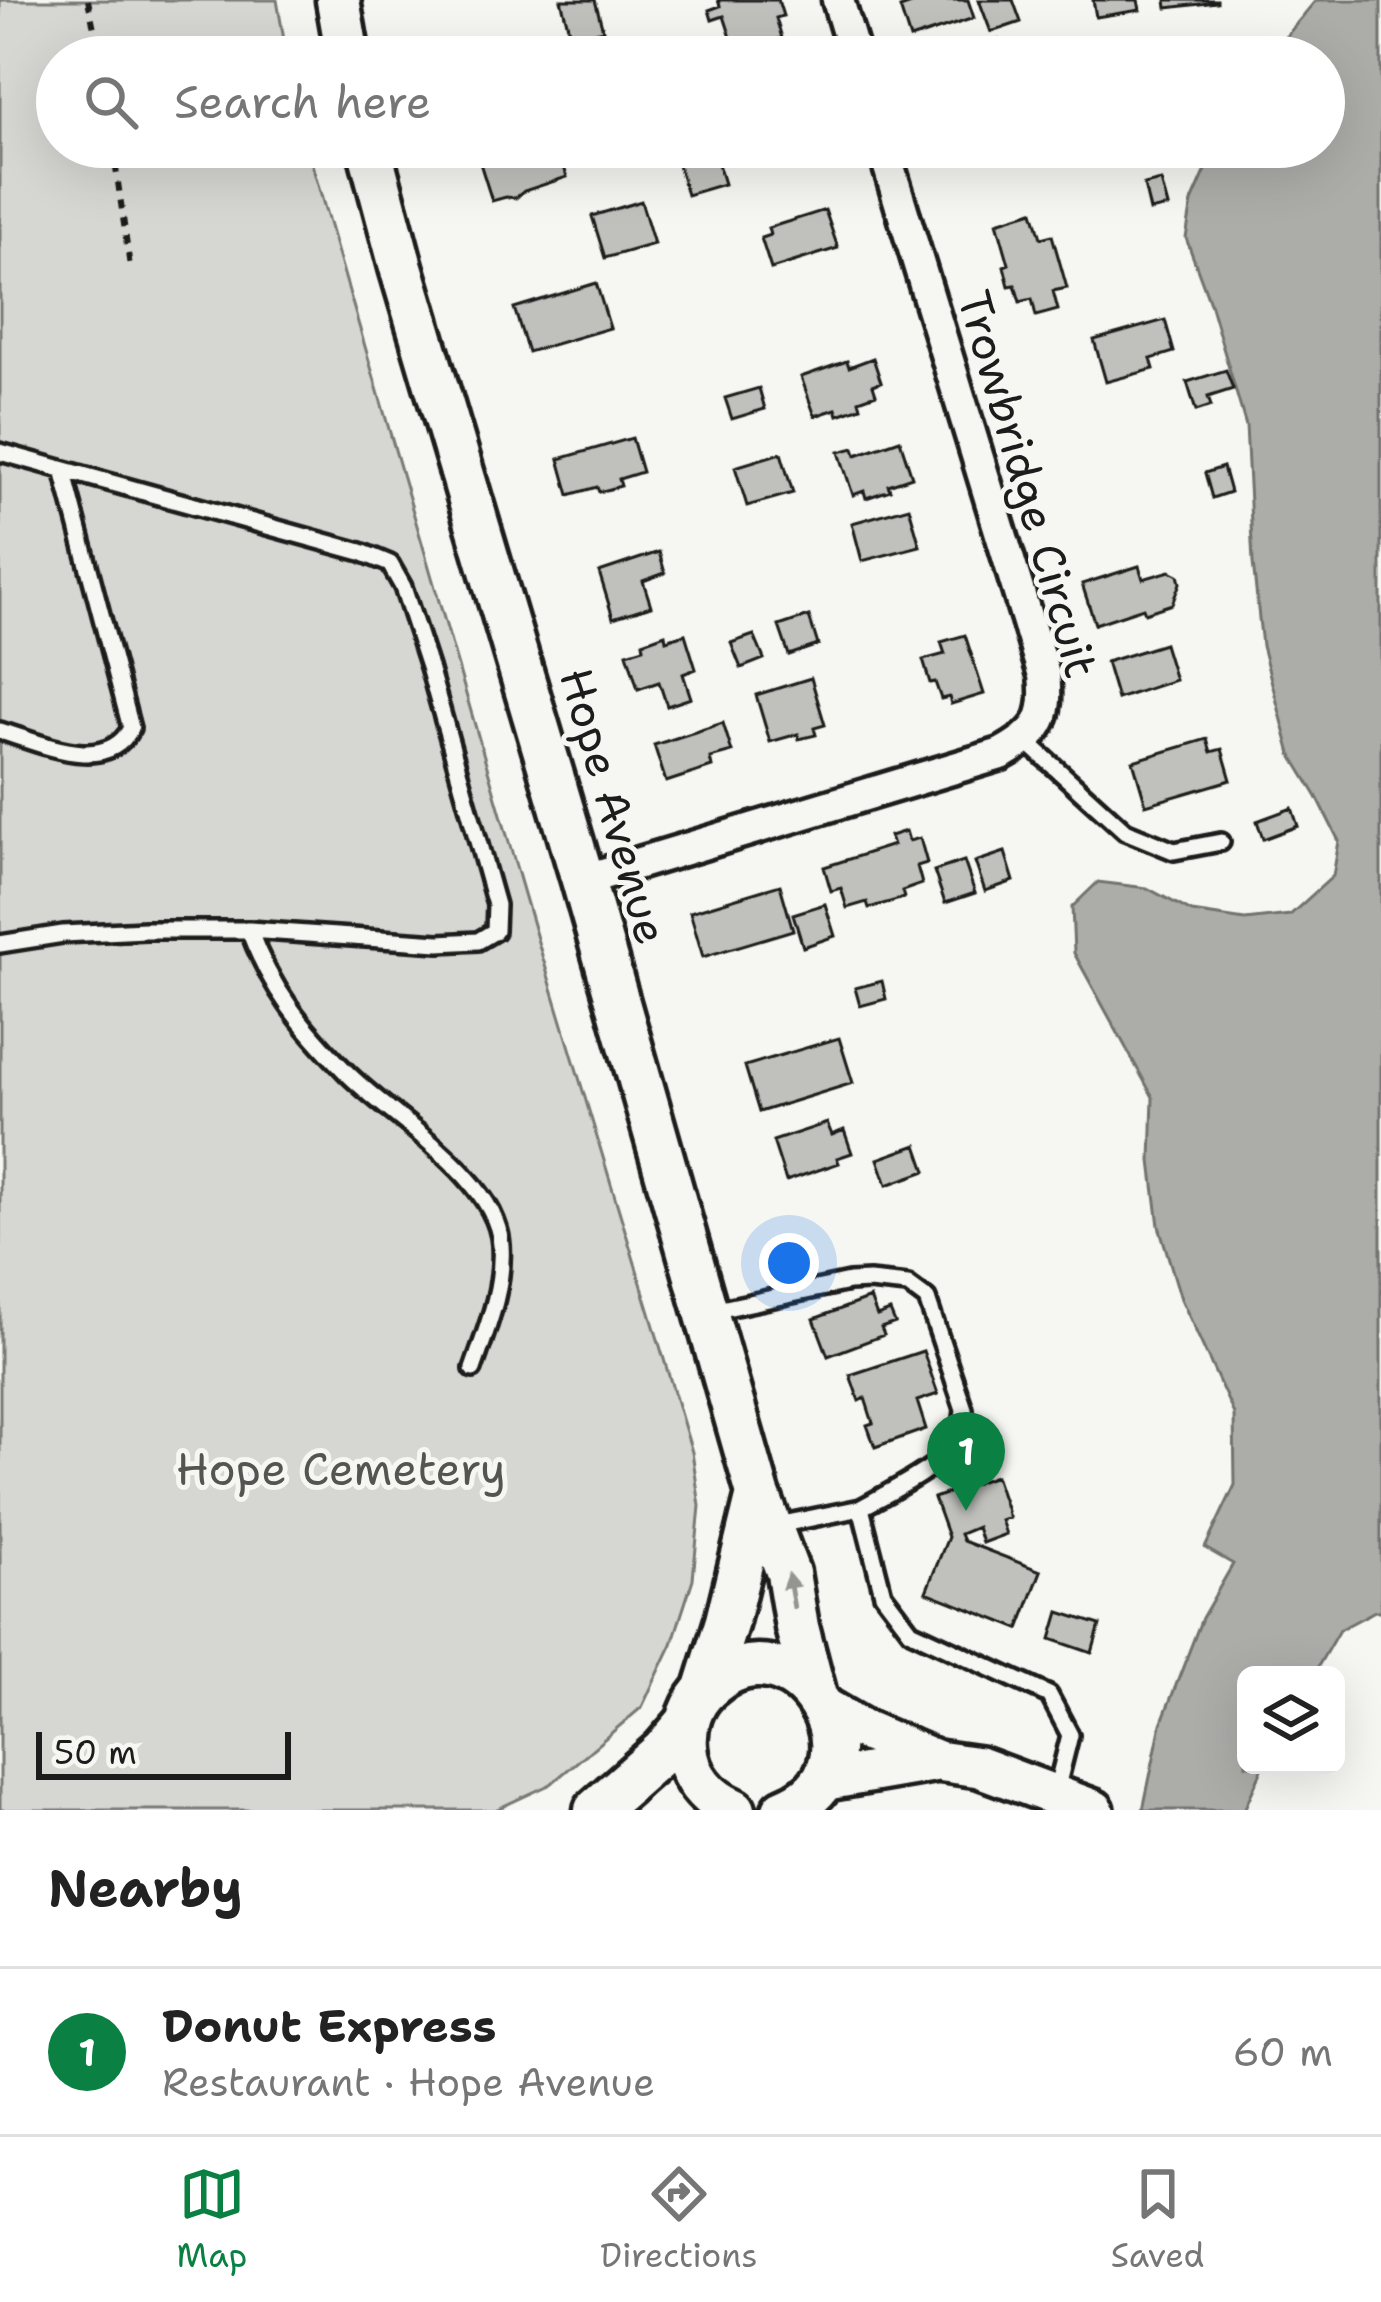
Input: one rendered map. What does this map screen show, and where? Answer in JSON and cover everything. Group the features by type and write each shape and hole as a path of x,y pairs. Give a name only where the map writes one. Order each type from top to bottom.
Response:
{"main road":[{"path":"338,0 344,36"},
{"name":"Hope Avenue","path":"374,168 764,1510 788,1573 797,1627 831,1726 832,1745 821,1781"},
{"name":"Hope Avenue","path":"596,1810 663,1751 696,1706 764,1510"},
{"path":"726,1809 695,1779 688,1760 685,1742 696,1706 720,1678 759,1667 798,1678 819,1700"},
{"path":"784,1810 809,1796 821,1781"}],"street":[{"path":"838,0 849,36"},
{"name":"Trowbridge Circuit","path":"583,880 1001,754 1026,741 1040,725 1047,701 1045,675 889,168"},
{"path":"819,1700 861,1729 937,1761 979,1767 1094,1810"},
{"path":"821,1781 937,1761"}],"lane":[{"path":"0,452 390,564 403,587 429,667 496,905 495,931 478,941 146,930 63,934 0,944"},
{"path":"0,730 77,753 102,752 124,741 131,728 63,470"},
{"path":"1026,741 1124,831 1174,851 1221,842"},
{"path":"249,930 264,969 286,1005 349,1074 485,1196 502,1241 501,1259 498,1294 473,1369"},
{"path":"706,1312 849,1282 908,1285 927,1299 964,1409 954,1447 920,1474 861,1508 764,1510"},
{"path":"861,1508 884,1594 911,1630 1049,1695 1070,1735 1055,1794"}],"path":[{"path":"88,0 96,36"},
{"path":"116,168 130,267"}],"green space":[{"name":"Hope Cemetery","path":"0,0 277,0 283,36 36,36 36,168 313,168 692,1452 700,1506 693,1579 672,1644 642,1707 551,1784 495,1810 0,1810"}],"shaded area":[{"path":"1316,0 1381,0 1381,1611 1339,1630 1318,1666 1237,1666 1237,1774 1260,1774 1244,1810 1143,1810 1161,1724 1202,1618 1233,1564 1205,1548 1235,1485 1234,1414 1181,1299 1159,1226 1151,1161 1153,1097 1074,953 1072,907 1098,882 1147,888 1192,912 1245,920 1290,915 1333,876 1339,841 1291,754 1262,646 1246,426 1186,238 1192,202 1207,168 1345,168 1345,36 1286,36"}],"building":[{"path":"561,0 595,0 603,30 570,36"},
{"path":"718,0 778,0 783,16 776,18 781,36 730,36 724,16 712,20 709,10 720,6"},
{"path":"923,0 968,0 974,18 909,36 900,8"},
{"path":"979,0 1013,0 1021,22 991,32"},
{"path":"1093,0 1138,0 1140,10 1096,17"},
{"path":"1166,0 1217,0 1217,2 1167,8"},
{"path":"482,168 564,168 567,177 516,198 492,201"},
{"path":"679,168 719,168 724,184 687,195"},
{"path":"1161,181 1168,207 1150,211 1144,185"},
{"path":"641,201 654,244 605,258 592,216"},
{"path":"825,210 838,248 771,269 761,238 770,235 768,228"},
{"path":"1033,211 1041,238 1052,235 1067,288 1053,291 1058,310 1036,316 1032,299 1020,302 1015,285 1009,286 1004,266 1009,264 997,222"},
{"path":"596,283 610,328 528,352 514,308"},
{"path":"1165,320 1174,352 1151,359 1154,369 1106,382 1094,340"},
{"path":"873,358 881,382 873,385 876,394 859,400 861,407 815,416 801,377 847,361 849,367"},
{"path":"1226,370 1233,389 1208,397 1211,406 1196,411 1187,382"},
{"path":"759,388 765,409 732,419 725,398"},
{"path":"632,438 642,472 619,479 621,486 569,495 559,459"},
{"path":"900,440 912,477 866,498 864,491 853,495 839,452 854,448 856,455"},
{"path":"781,453 793,493 747,506 735,467"},
{"path":"1223,467 1230,492 1212,498 1205,473"},
{"path":"909,507 920,546 862,561 852,523"},
{"path":"659,552 665,573 643,581 651,606 613,618 599,572"},
{"path":"1139,566 1143,579 1170,571 1178,575 1172,604 1095,624 1082,584"},
{"path":"809,616 818,645 789,655 779,626"},
{"path":"665,634 666,640 685,634 696,669 683,674 691,698 667,706 659,682 638,689 627,653"},
{"path":"754,635 764,659 741,668 731,643"},
{"path":"965,635 984,694 951,704 949,697 941,699 935,682 930,683 923,660 945,654 941,642"},
{"path":"1164,644 1175,680 1117,699 1106,662"},
{"path":"811,678 825,725 814,728 816,735 799,739 798,734 770,742 756,695"},
{"path":"723,723 732,752 710,758 712,767 666,782 654,745"},
{"path":"1207,739 1211,752 1222,749 1231,780 1146,805 1133,761"},
{"path":"1292,808 1298,826 1263,839 1257,821"},
{"path":"906,831 909,841 920,838 927,863 917,866 922,884 902,891 904,898 869,908 867,902 847,908 841,888 831,891 824,867 893,845 890,836"},
{"path":"1005,852 1014,881 985,891 975,862"},
{"path":"964,861 975,893 945,903 934,871"},
{"path":"780,885 793,930 703,957 690,912"},
{"path":"825,904 835,936 803,947 793,914"},
{"path":"882,981 886,999 860,1006 855,988"},
{"path":"839,1038 853,1083 759,1112 745,1066"},
{"path":"827,1123 832,1135 844,1130 852,1153 837,1158 839,1163 786,1181 773,1141"},
{"path":"917,1145 926,1171 887,1185 878,1159"},
{"path":"870,1298 877,1316 890,1311 895,1323 881,1328 884,1335 828,1356 814,1319"},
{"path":"923,1351 938,1394 917,1401 926,1429 875,1447 865,1398 859,1401 850,1375"},
{"path":"995,1476 1009,1517 1001,1520 1006,1534 982,1543 977,1527 960,1534 963,1541 1041,1571 1019,1629 926,1592 948,1537 934,1498"},
{"path":"1059,1612 1100,1625 1092,1653 1051,1639"}],"place":[{"name":"Donut Express","path":"966,1511"}]}
